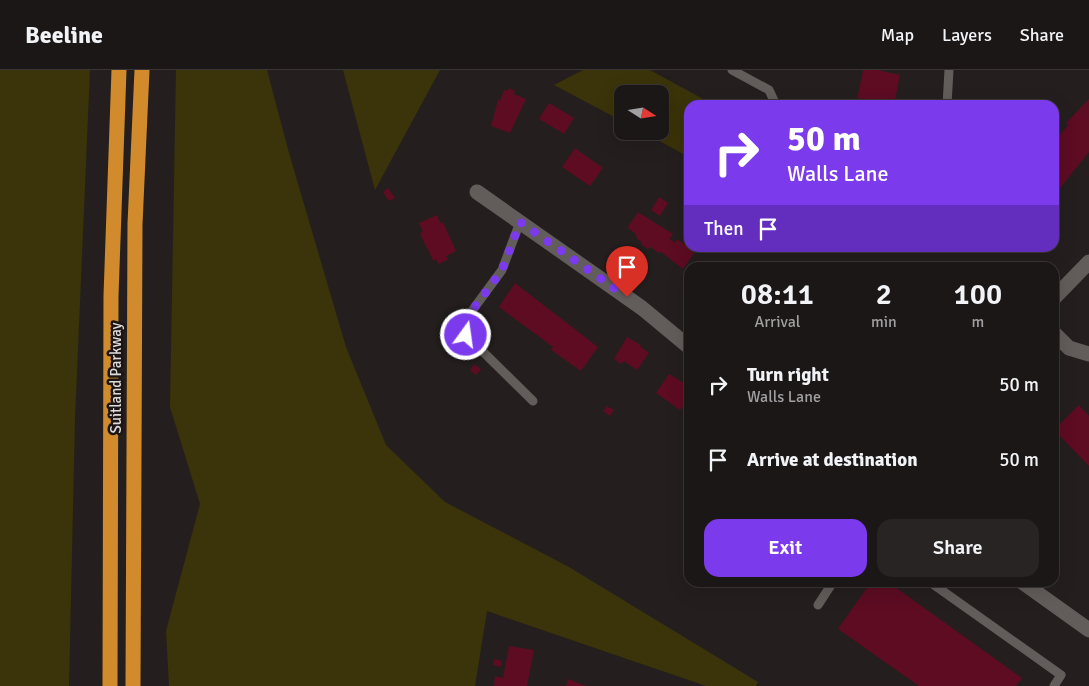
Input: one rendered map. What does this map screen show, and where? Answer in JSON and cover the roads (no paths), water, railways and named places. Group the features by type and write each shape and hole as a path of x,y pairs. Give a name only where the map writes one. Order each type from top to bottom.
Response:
{"highway":[{"name":"Suitland Parkway","path":"110,686 110,296 119,70"},
{"name":"Suitland Parkway","path":"133,686 134,272 142,70"}],"street":[{"path":"477,192 642,308 684,343"},
{"path":"1059,293 1089,262"},
{"path":"1059,339 1069,348 1089,354"},
{"path":"1029,587 1089,630"}],"lane":[{"path":"732,70 769,90 774,100"},
{"path":"947,100 948,70"},
{"path":"520,222 502,270 466,319 466,335 533,401"},
{"path":"818,605 830,587"},
{"path":"937,587 1061,675 1054,686"}]}
